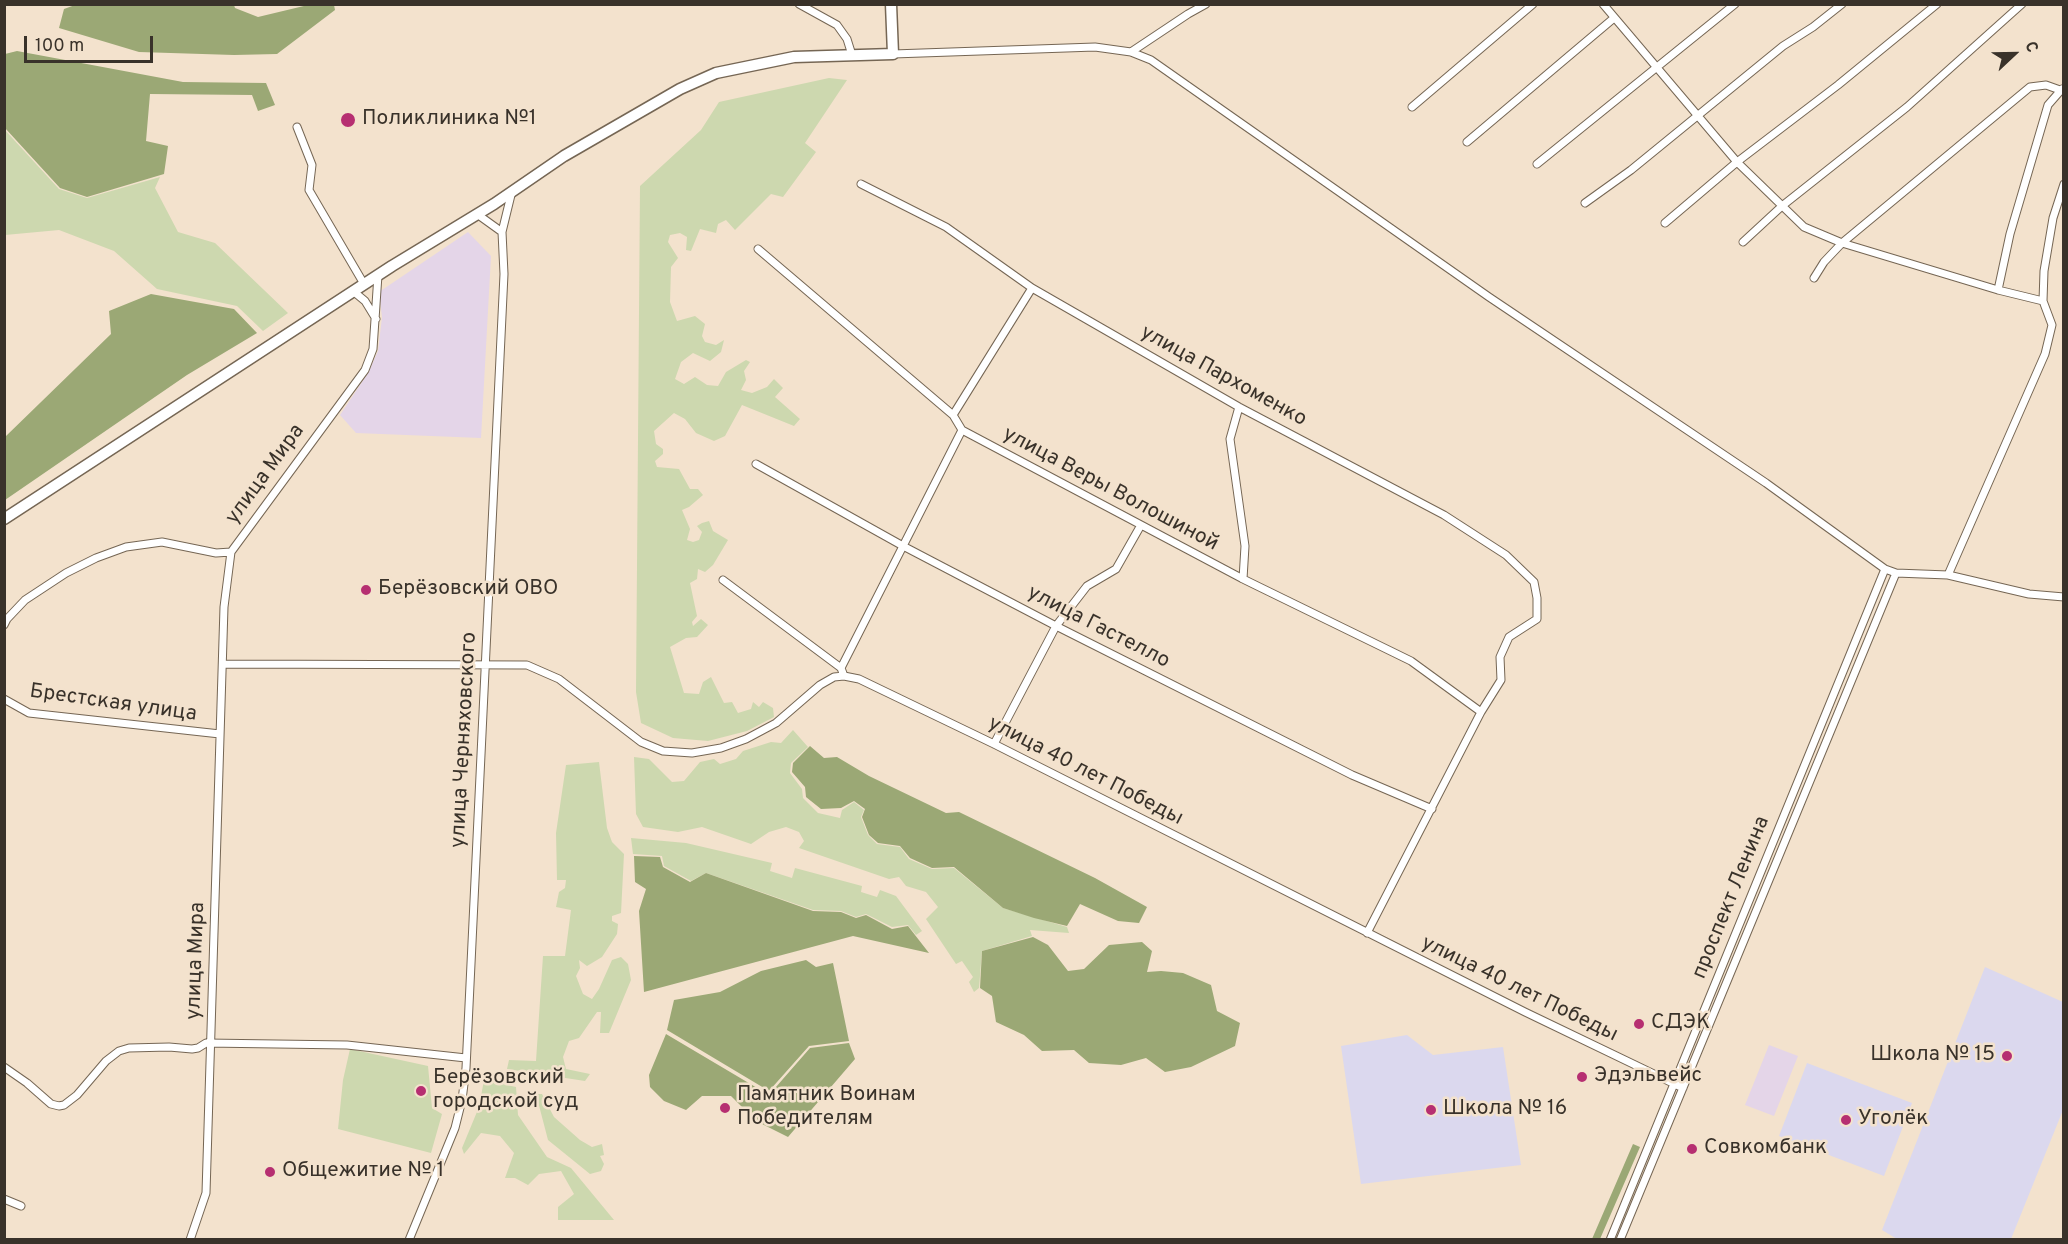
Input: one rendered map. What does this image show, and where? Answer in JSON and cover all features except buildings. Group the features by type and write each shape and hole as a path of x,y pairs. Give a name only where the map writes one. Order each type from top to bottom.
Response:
{"main road":[{"path":"4,519 605,130 680,89 716,73 794,57 893,54 891,4"}],"street":[{"path":"799,4 837,25 847,39 852,55"},
{"path":"1131,52 1206,4"},
{"path":"1412,107 1533,4"},
{"path":"1603,4 1737,162 1804,226 1842,243 1998,290 2043,301"},
{"path":"1537,164 1735,4"},
{"path":"1585,203 1631,170 1783,46 1813,27 1842,4"},
{"path":"1665,223 1737,162 1838,85 1937,4"},
{"path":"1743,242 1782,206 1907,107 2022,4"},
{"path":"1467,142 1614,18"},
{"path":"893,54 1095,47 1131,52 1151,60 1489,297 1766,483 1885,569 1896,573 1948,575 2029,594 2064,597"},
{"path":"1814,278 1824,262 1842,243 2030,87 2046,85 2062,89 2048,105 2010,234 1998,290"},
{"path":"297,127 312,165 309,190 364,284"},
{"name":"улица Пархоменко","path":"861,184 946,227 1032,288 1239,407 1444,515 1506,555 1534,582 1537,619 1509,637 1500,657 1501,680 1482,712"},
{"path":"1948,575 2045,354 2052,325 2043,301 2044,271 2053,218 2064,184"},
{"name":"улица Черняховского","path":"409,1239 455,1128 462,1100 486,665 504,274 502,232 512,191"},
{"path":"477,214 502,232"},
{"path":"223,664 527,665 559,679 641,742 663,751 692,753 721,748 746,739 776,723 820,685 842,672 962,430 953,415 758,249"},
{"name":"улица Мира","path":"190,1239 207,1193 224,607 231,552 365,370 373,349 378,275"},
{"path":"953,415 1032,288"},
{"path":"353,291 365,301 376,320"},
{"path":"1239,407 1230,439 1245,546 1244,579"},
{"name":"улица Веры Волошиной","path":"962,430 1244,579 1411,661 1482,712"},
{"name":"улица Гастелло","path":"756,464 903,546 1056,626 1352,775 1432,809"},
{"path":"994,744 1056,626 1088,586 1116,569 1141,525"},
{"path":"4,625 25,600 66,573 96,558 126,547 162,542 216,553 231,552"},
{"name":"проспект Ленина","path":"1610,1239 1885,569"},
{"name":"проспект Ленина","path":"1620,1239 1896,573"},
{"name":"улица 40 лет Победы","path":"723,580 842,672 994,744 1525,1012 1683,1088"},
{"name":"Брестская улица","path":"4,699 29,713 220,734"},
{"path":"1367,933 1482,712"},
{"path":"4,1067 51,1104 59,1106 77,1095 106,1061 119,1051 140,1047 192,1049 211,1043"},
{"name":"улица Мира","path":"211,1043 347,1045 466,1058"},
{"path":"4,1199 21,1206"}],"shaded area":[{"path":"468,232 491,256 481,438 356,433 340,415 368,373 378,351 382,317 379,292"},
{"name":"Школа № 15","path":"1985,967 2063,1002 2063,1110 2011,1239 1897,1239 1882,1230"},
{"name":"Школа № 16","path":"1407,1035 1433,1055 1503,1047 1521,1165 1361,1184 1341,1046"},
{"path":"1769,1045 1798,1056 1774,1116 1745,1105"},
{"name":"Уголёк","path":"1807,1063 1912,1103 1884,1176 1779,1136"}],"green space":[{"path":"75,5 234,5 235,8 258,17 308,5 334,5 335,10 277,54 234,55 139,52 59,28 64,9"},
{"path":"17,51 183,82 266,83 275,105 258,111 252,95 150,94 146,141 168,146 164,174 87,197 60,188 5,128 5,54"},
{"path":"829,78 847,80 805,143 816,152 783,197 771,194 735,230 726,220 718,224 716,233 700,229 691,251 686,250 687,237 680,233 670,235 668,242 678,258 671,267 670,302 677,321 695,316 705,324 702,336 705,342 716,345 724,340 721,352 710,361 693,353 681,362 675,379 684,384 695,377 707,385 718,386 726,372 746,360 750,362 744,371 746,380 741,390 752,393 767,387 774,379 783,388 775,397 800,419 794,426 742,405 725,436 714,441 696,433 685,419 674,413 654,431 656,444 663,449 663,454 655,461 657,467 679,469 690,489 698,489 703,495 682,510 690,529 687,540 693,542 699,540 702,532 697,526 709,521 713,531 728,540 713,565 705,572 698,569 697,579 690,583 697,616 692,622 693,626 701,619 708,625 697,637 686,638 670,647 684,693 699,694 703,682 711,677 724,703 732,702 738,713 751,709 753,702 759,707 763,702 773,708 774,717 747,731 708,741 673,738 641,723 636,692 640,186 701,130 719,102"},
{"path":"4,129 59,189 87,198 160,177 155,188 178,232 215,243 288,313 263,331 237,306 157,289 114,251 59,230 5,235"},
{"path":"151,294 234,309 257,333 187,375 5,500 5,437 111,334 109,311"},
{"path":"793,730 808,747 791,763 790,773 802,789 803,798 818,813 840,818 842,810 854,802 864,810 861,817 868,835 877,844 900,847 909,859 932,869 954,868 1003,908 1067,927 1069,933 1030,930 1032,936 982,951 979,988 974,992 969,982 973,977 962,961 956,964 926,919 938,907 926,892 906,886 899,877 889,879 799,848 804,841 799,832 786,827 769,832 751,844 702,827 678,832 643,827 636,814 634,757 649,759 672,782 684,781 700,762 714,759 720,764 736,759 743,751 771,742 781,743"},
{"path":"810,746 824,758 837,757 869,776 946,813 959,812 1095,878 1147,907 1139,923 1118,921 1080,904 1067,926 1034,918 1003,908 954,867 932,868 910,858 900,846 878,843 869,835 862,817 865,809 854,801 841,808 821,809 806,797 805,787 792,772 793,763"},
{"path":"599,762 607,828 612,842 624,854 621,913 612,916 612,921 618,924 617,934 602,957 587,966 579,960 580,968 576,976 583,994 592,999 612,960 621,957 628,964 631,980 609,1033 600,1033 601,1012 597,1012 579,1038 569,1041 563,1057 566,1069 590,1074 585,1081 507,1069 509,1060 536,1061 543,956 565,956 571,910 556,907 559,892 565,888 566,880 557,880 556,833 566,765"},
{"path":"631,838 686,843 772,863 770,871 792,878 795,868 862,886 861,892 877,897 880,890 896,896 922,931 916,935 908,925 892,927 866,914 856,917 841,911 813,910 706,873 691,881 664,866 662,856 633,854"},
{"path":"634,856 660,857 663,867 690,882 706,873 813,911 841,912 856,918 866,915 892,929 908,926 929,953 853,936 644,992 639,911 646,889 635,882"},
{"path":"1033,937 1048,945 1068,971 1084,969 1109,945 1142,942 1152,951 1147,972 1183,973 1211,985 1217,1011 1240,1023 1235,1046 1191,1067 1165,1072 1146,1058 1121,1065 1089,1063 1074,1050 1042,1051 1024,1035 996,1022 992,996 980,988 982,951"},
{"path":"806,960 816,967 833,963 849,1041 809,1046 769,1091 667,1030 674,1000 720,992 761,971"},
{"path":"666,1034 769,1095 810,1048 849,1043 855,1059 788,1137 756,1121 731,1096 702,1096 686,1110 664,1101 650,1087 649,1075"},
{"path":"350,1049 428,1066 432,1108 442,1114 431,1153 338,1129 343,1080"},
{"path":"484,1080 516,1087 518,1115 547,1157 571,1168 614,1220 558,1220 558,1207 574,1194 561,1171 539,1174 528,1185 515,1178 505,1178 514,1153 500,1136 481,1133 464,1154 462,1148 479,1107"},
{"path":"536,1094 542,1094 554,1117 580,1140 592,1147 602,1144 604,1155 600,1156 604,1164 601,1171 590,1174 548,1140"},
{"path":"1633,1144 1640,1147 1600,1239 1592,1239"}],"place":[{"name":"Поликлиника №1","path":"348,120"},
{"name":"Берёзовский ОВО","path":"366,590"},
{"name":"СДЭК","path":"1639,1024"},
{"name":"Школа № 15","path":"2007,1056"},
{"name":"Эдэльвейс","path":"1582,1077"},
{"name":"Берёзовский городской суд","path":"421,1091"},
{"name":"Памятник Воинам Победителям","path":"725,1108"},
{"name":"Школа № 16","path":"1431,1110"},
{"name":"Уголёк","path":"1846,1120"},
{"name":"Совкомбанк","path":"1692,1149"},
{"name":"Общежитие № 1","path":"270,1172"}]}
